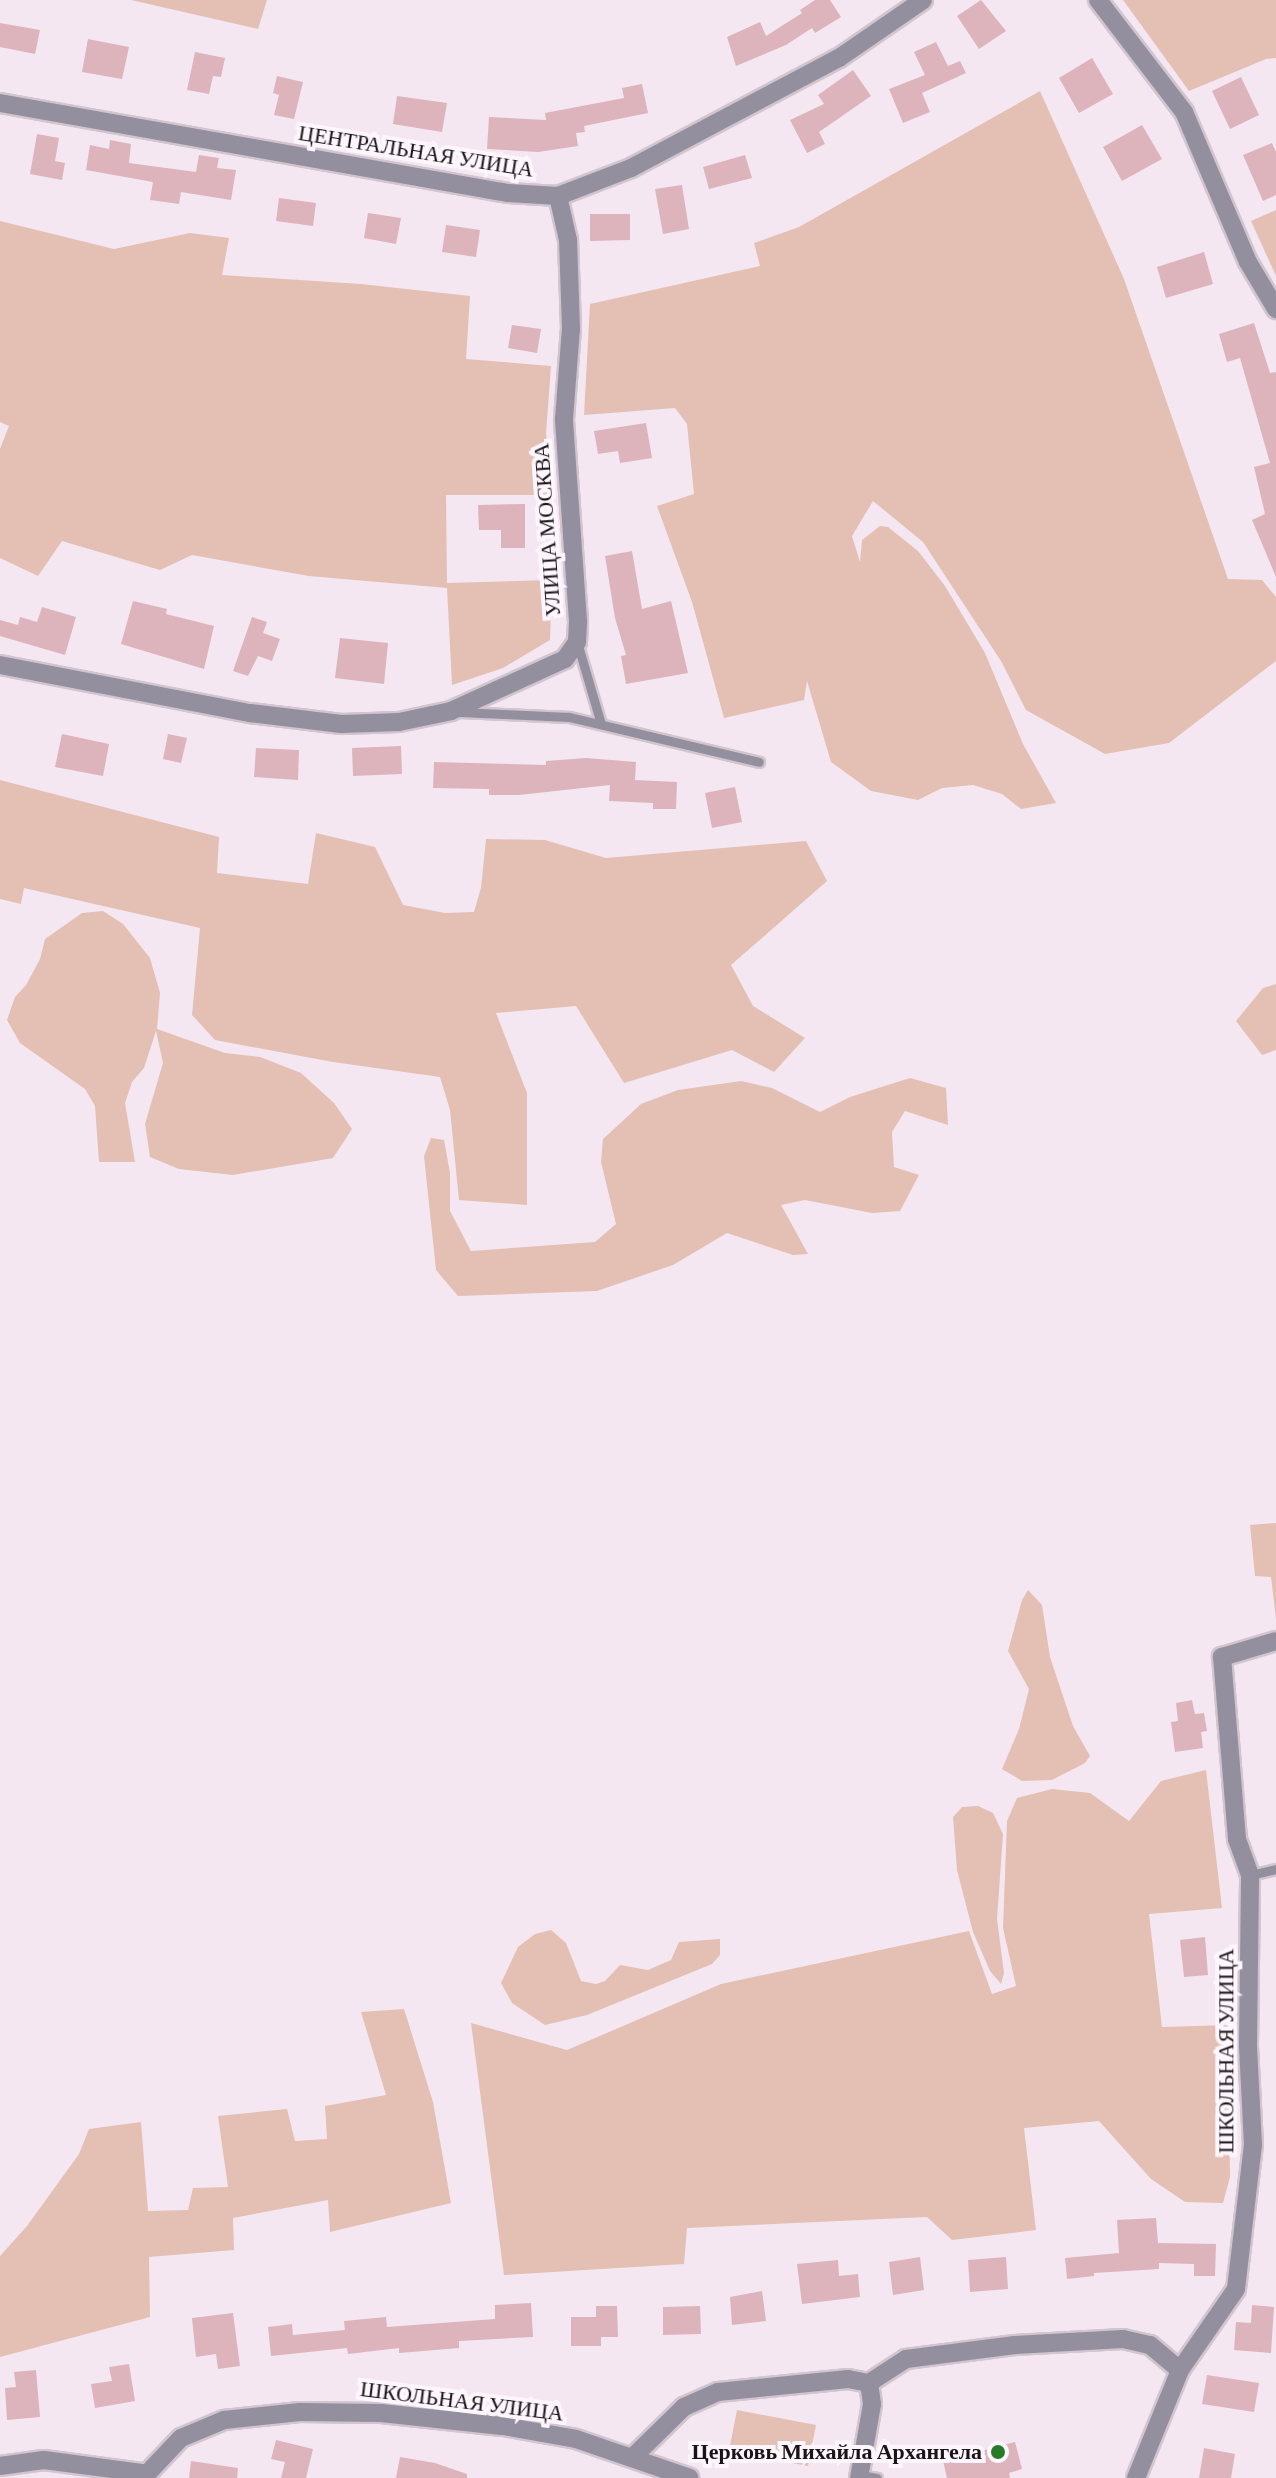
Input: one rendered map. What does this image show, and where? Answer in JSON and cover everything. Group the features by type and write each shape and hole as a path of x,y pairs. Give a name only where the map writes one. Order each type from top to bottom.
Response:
{"street":[{"name":"ЦЕНТРАЛЬНАЯ УЛИЦА","path":"0,103 508,193 558,196 631,168 839,58 923,0"},
{"path":"1098,0 1184,112 1248,262 1276,309"},
{"name":"УЛИЦА МОСКВА","path":"0,665 250,713 341,724 399,722 451,711 565,659 577,642 564,419 571,315 568,240 558,196"},
{"name":"ШКОЛЬНАЯ УЛИЦА","path":"1136,2478 1180,2370 1236,2289 1253,2145 1248,2045 1250,1875 1237,1839 1222,1657 1276,1641"},
{"path":"632,2458 684,2407 718,2392 848,2379 869,2383 906,2359 1015,2345 1123,2339 1150,2345 1180,2370"},
{"path":"865,2477 872,2404 869,2383"},
{"name":"ШКОЛЬНАЯ УЛИЦА","path":"0,2466 44,2460 143,2476 181,2438 224,2420 300,2412 381,2413 503,2426 576,2439 690,2478"}],"lane":[{"path":"577,642 601,724"},
{"path":"451,711 569,717 759,762"},
{"path":"1250,1875 1276,1869"}],"shaded area":[{"path":"131,0 267,0 258,29"},
{"path":"1123,0 1276,0 1276,58 1266,59 1189,91"},
{"path":"1040,91 1124,279 1228,579 1262,580 1276,597 1276,661 1169,743 1105,754 1026,710 1001,661 923,542 873,501 852,536 860,562 862,540 880,526 888,527 918,551 945,586 985,653 1023,744 1056,803 1021,809 1002,794 973,785 942,788 918,800 871,791 831,762 807,681 804,700 724,718 692,602 657,506 694,494 687,424 675,408 584,415 590,304 760,266 754,243 799,227"},
{"path":"1276,210 1276,276 1251,221"},
{"path":"0,221 114,249 190,233 229,238 222,275 361,284 470,296 466,359 551,366 546,434 552,495 446,495 447,583 552,580 550,640 503,668 452,685 447,588 309,576 192,555 160,570 62,541 38,576 0,558 0,449 9,426 0,422"},
{"path":"0,780 219,837 217,873 308,884 316,833 375,847 403,905 445,913 474,912 481,888 486,839 545,840 606,858 806,841 827,881 731,965 753,1006 805,1038 774,1072 732,1050 624,1083 576,1006 496,1013 527,1093 527,1205 459,1200 450,1110 440,1077 333,1062 215,1040 192,1015 200,928 24,888 21,904 0,899"},
{"path":"103,911 123,924 150,958 160,993 157,1029 225,1053 260,1057 301,1073 334,1103 352,1129 333,1158 233,1175 179,1169 150,1157 145,1124 163,1063 156,1031 144,1068 132,1082 125,1103 135,1162 99,1162 95,1106 85,1089 20,1043 7,1020 15,997 26,985 40,959 45,939 82,913"},
{"path":"1276,984 1276,1050 1262,1055 1236,1021 1263,988"},
{"path":"910,1078 946,1088 948,1125 905,1111 892,1132 894,1167 919,1175 900,1211 872,1213 805,1200 781,1205 808,1254 793,1255 727,1233 673,1265 597,1291 458,1296 436,1270 424,1156 431,1138 444,1140 450,1173 450,1211 471,1251 595,1242 616,1224 601,1162 603,1139 641,1104 678,1090 741,1081 772,1088 820,1112 850,1097"},
{"path":"1276,1523 1276,1619 1271,1577 1255,1576 1250,1525"},
{"path":"1028,1590 1042,1605 1050,1657 1073,1726 1090,1756 1085,1763 1052,1780 1022,1781 1002,1769 1019,1729 1029,1689 1008,1651 1022,1600"},
{"path":"1206,1770 1222,1908 1149,1914 1162,2027 1228,2025 1230,2177 1223,2203 1185,2202 1151,2179 1099,2121 1024,2128 1036,2230 952,2240 927,2217 687,2228 684,2264 504,2275 471,2023 567,2050 721,1984 969,1931 992,1994 1016,1986 1003,1928 1007,1821 1017,1798 1052,1789 1090,1793 1129,1821 1161,1781"},
{"path":"978,1806 993,1813 1003,1834 997,1919 1004,1973 1001,1984 990,1971 973,1932 957,1870 953,1817 962,1807"},
{"path":"551,1930 566,1943 581,1981 596,1984 605,1981 620,1965 648,1970 671,1960 679,1942 720,1939 720,1955 712,1964 587,2015 545,2025 512,2003 501,1983 518,1947 535,1934"},
{"path":"404,2009 433,2102 451,2203 330,2232 328,2200 233,2218 234,2250 149,2257 150,2317 0,2357 0,2256 27,2226 79,2154 89,2129 141,2122 148,2211 188,2210 193,2188 228,2187 218,2116 287,2109 295,2141 327,2139 325,2106 386,2095 361,2012"},
{"path":"737,2410 816,2425 808,2466 729,2451"}],"building":[{"path":"815,0 830,0 841,17 815,33 812,28 786,45 736,66 727,37 760,22 766,36 802,13 800,10"},
{"path":"981,0 1006,31 979,49 957,16"},
{"path":"0,23 40,30 35,54 0,47"},
{"path":"88,39 129,47 122,79 82,72"},
{"path":"936,42 948,66 960,61 966,73 922,93 930,112 903,123 889,89 925,75 914,52"},
{"path":"195,52 225,58 221,77 213,76 209,94 187,90"},
{"path":"1092,58 1113,94 1079,113 1059,78"},
{"path":"853,70 871,96 819,132 825,144 807,153 790,120 824,104 818,95"},
{"path":"277,76 303,82 294,119 274,115 279,95 273,93"},
{"path":"1241,77 1259,115 1230,129 1212,91"},
{"path":"642,84 648,113 584,126 585,132 576,133 578,146 538,152 487,149 489,117 546,120 545,113 624,98 622,88"},
{"path":"397,96 447,103 442,132 393,124"},
{"path":"1142,125 1162,159 1122,181 1103,147"},
{"path":"37,134 59,138 55,161 65,163 62,180 30,174"},
{"path":"110,140 131,144 129,163 196,172 199,155 219,158 217,168 236,170 231,200 181,192 179,204 150,200 153,182 86,170 90,145 109,149"},
{"path":"1272,143 1276,152 1276,195 1263,201 1243,155"},
{"path":"745,155 752,178 709,189 703,167"},
{"path":"682,185 689,229 663,234 655,189"},
{"path":"279,198 316,203 313,226 276,221"},
{"path":"368,213 401,218 396,244 364,238"},
{"path":"590,214 630,214 630,240 590,241"},
{"path":"446,225 480,230 476,257 442,252"},
{"path":"1204,252 1213,284 1166,298 1157,267"},
{"path":"1254,323 1270,373 1276,372 1276,577 1252,520 1265,514 1254,467 1270,463 1240,358 1227,362 1219,334"},
{"path":"512,325 541,329 537,353 508,348"},
{"path":"646,423 652,458 620,463 618,451 598,454 594,431"},
{"path":"525,504 525,548 501,548 501,530 479,530 478,505"},
{"path":"632,551 642,609 671,601 688,673 626,684 621,656 626,655 615,618 605,556"},
{"path":"133,601 167,609 166,614 214,626 204,669 121,644"},
{"path":"42,607 76,617 65,655 0,636 0,620 18,625 20,617 37,622"},
{"path":"252,617 267,622 263,633 280,639 272,661 258,656 248,676 233,671"},
{"path":"340,638 388,643 384,684 335,678"},
{"path":"62,734 109,744 103,776 55,767"},
{"path":"168,734 187,738 181,763 163,759"},
{"path":"401,746 402,774 353,776 352,748"},
{"path":"256,748 299,750 298,780 254,777"},
{"path":"586,758 636,762 635,780 677,782 676,809 653,809 653,803 609,801 610,785 519,795 489,795 489,789 433,788 434,762 546,765 546,761"},
{"path":"735,787 742,822 712,828 705,793"},
{"path":"1192,1700 1195,1714 1204,1713 1207,1731 1201,1732 1203,1748 1175,1752 1171,1722 1178,1721 1176,1703"},
{"path":"1205,1937 1208,1975 1184,1977 1180,1940"},
{"path":"1156,2218 1158,2243 1216,2244 1215,2276 1194,2276 1194,2264 1159,2263 1159,2269 1094,2273 1094,2276 1067,2279 1065,2258 1119,2253 1117,2220"},
{"path":"920,2257 924,2290 893,2295 889,2262"},
{"path":"1006,2257 1008,2289 970,2292 968,2260"},
{"path":"838,2260 839,2276 858,2274 860,2297 802,2304 797,2264"},
{"path":"762,2291 766,2321 732,2325 730,2297"},
{"path":"531,2303 533,2337 459,2341 459,2348 399,2353 399,2348 348,2354 347,2348 271,2356 268,2327 292,2324 293,2335 345,2330 344,2321 386,2317 387,2327 495,2319 495,2305"},
{"path":"1252,2305 1274,2307 1271,2353 1234,2350 1236,2322 1251,2323"},
{"path":"596,2306 617,2306 618,2337 601,2337 601,2346 571,2346 571,2317 596,2317"},
{"path":"700,2306 701,2334 663,2335 663,2307"},
{"path":"233,2313 240,2366 218,2369 216,2354 196,2357 192,2318"},
{"path":"129,2364 135,2401 95,2408 91,2384 112,2381 109,2367"},
{"path":"36,2370 40,2417 7,2420 5,2388 16,2387 14,2372"},
{"path":"1207,2375 1259,2383 1254,2412 1202,2404"},
{"path":"276,2440 313,2449 306,2478 281,2478 285,2462 271,2459"},
{"name":"Церковь Михайла Архангела","path":"1015,2442 1022,2469 1009,2473 1010,2478 947,2478 943,2461"},
{"path":"1204,2448 1235,2454 1231,2478 1199,2478"},
{"path":"400,2457 435,2463 467,2474 467,2478 396,2478"},
{"path":"191,2461 238,2468 237,2478 189,2478"}],"place":[{"name":"Церковь Михайла Архангела","path":"998,2452"}]}
